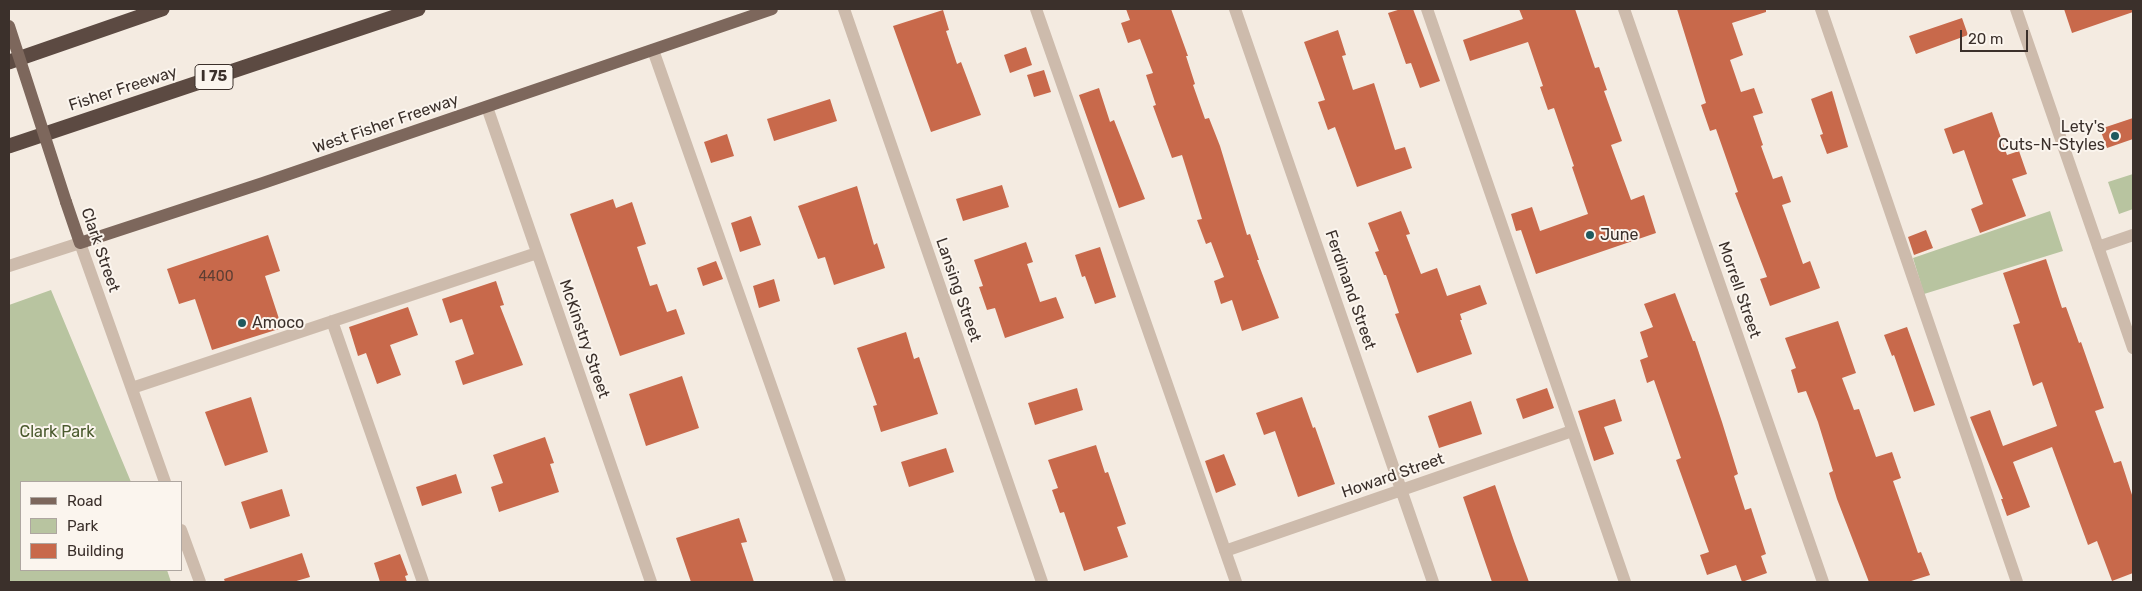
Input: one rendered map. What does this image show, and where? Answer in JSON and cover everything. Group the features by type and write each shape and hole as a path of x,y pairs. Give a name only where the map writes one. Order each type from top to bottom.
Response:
{"highway":[{"path":"9,62 162,9"},
{"name":"Fisher Freeway","path":"9,146 418,9"}],"main road":[{"name":"West Fisher Freeway","path":"80,243 263,183 772,9"},
{"name":"Clark Street","path":"9,26 80,243"}],"street":[{"name":"Lansing Street","path":"844,9 1042,582"},
{"path":"1036,9 1236,582"},
{"name":"Ferdinand Street","path":"1236,9 1433,582"},
{"path":"1427,9 1625,582"},
{"name":"Morrell Street","path":"1624,9 1823,582"},
{"path":"1820,9 2017,582"},
{"path":"2016,9 2133,348"},
{"path":"653,50 840,582"},
{"name":"McKinstry Street","path":"487,106 651,582"},
{"path":"2098,247 2133,235"},
{"name":"West Fisher Freeway","path":"9,266 80,243"},
{"name":"Clark Street","path":"80,243 164,481"},
{"path":"132,388 537,253"},
{"path":"332,322 423,582"},
{"name":"Howard Street","path":"1225,551 1572,431"},
{"path":"182,533 200,582"}],"green space":[{"path":"2133,174 2133,209 2119,214 2108,182"},
{"path":"2050,211 2063,251 1924,294 1913,258"},
{"name":"Clark Park","path":"51,290 131,481 20,481 20,571 167,571 171,582 9,582 9,305"}],"building":[{"path":"1126,9 1171,9 1188,56 1186,56 1195,84 1193,85 1205,119 1209,118 1220,146 1247,235 1250,234 1259,260 1257,260 1279,318 1242,331 1232,300 1221,304 1214,281 1224,277 1211,242 1206,244 1197,220 1202,219 1182,155 1172,158 1153,106 1156,105 1146,75 1153,73 1140,39 1128,43 1121,23 1130,20"},
{"path":"1401,9 1413,9 1440,81 1420,88 1411,63 1406,64 1388,13"},
{"path":"1519,9 1575,9 1595,68 1599,67 1607,90 1604,91 1622,141 1611,145 1631,200 1644,195 1656,233 1536,274 1521,230 1516,231 1511,214 1532,207 1540,231 1588,214 1572,167 1574,166 1554,108 1548,110 1540,87 1543,86 1528,42 1470,61 1463,40 1523,19"},
{"path":"1677,9 1766,9 1766,12 1732,23 1743,55 1730,60 1741,92 1754,88 1763,113 1753,116 1763,145 1761,146 1773,179 1782,176 1791,202 1782,205 1803,264 1810,261 1820,288 1770,306 1760,279 1767,277 1735,193 1738,192 1716,129 1710,131 1701,105 1706,103"},
{"path":"2064,9 2133,9 2133,12 2072,33"},
{"path":"943,10 949,30 946,31 957,64 961,62 981,115 931,132 893,26"},
{"path":"1962,18 1968,35 1916,54 1909,36"},
{"path":"1338,30 1346,55 1342,56 1353,90 1374,83 1395,150 1405,147 1412,168 1357,187 1335,127 1328,130 1318,102 1325,100 1304,42"},
{"path":"1026,47 1032,65 1010,73 1004,55"},
{"path":"1044,70 1051,92 1034,97 1027,75"},
{"path":"1099,88 1110,122 1114,120 1145,199 1119,208 1079,95"},
{"path":"1832,91 1848,147 1827,154 1820,135 1823,134 1811,99"},
{"path":"830,99 837,121 774,141 767,119"},
{"path":"1992,112 2007,155 2019,151 2027,174 2012,179 2026,216 1980,233 1971,209 1983,204 1964,150 1953,154 1944,129"},
{"path":"2133,118 2133,139 2107,148 2100,129"},
{"path":"727,134 734,156 711,163 704,142"},
{"path":"1002,185 1009,207 963,221 956,199"},
{"path":"857,186 874,245 877,243 885,268 834,285 825,257 818,259 798,206"},
{"path":"613,199 616,208 632,202 646,244 637,247 650,286 657,284 667,312 676,309 685,334 620,356 570,214"},
{"path":"1401,211 1410,234 1406,235 1421,274 1437,268 1447,296 1480,285 1487,304 1460,314 1462,320 1460,320 1472,354 1417,373 1395,314 1399,313 1386,275 1384,275 1375,252 1379,251 1368,223"},
{"path":"751,216 761,245 740,252 731,223"},
{"path":"1926,230 1933,248 1914,255 1908,237"},
{"path":"268,235 280,271 265,276 282,328 212,350 195,299 179,304 167,269"},
{"path":"1026,242 1033,262 1027,264 1040,302 1056,297 1064,318 1005,338 995,308 987,310 979,287 983,286 974,260"},
{"path":"1100,247 1116,297 1095,304 1085,276 1082,277 1075,255"},
{"path":"2046,259 2062,308 2066,307 2079,343 2081,342 2104,408 2095,411 2114,463 2121,461 2133,498 2133,573 2112,581 2097,541 2088,545 2052,447 2013,462 2030,507 2007,516 2001,499 2003,499 1970,417 1990,410 2003,446 2057,426 2042,382 2033,386 2013,325 2020,323 2003,273"},
{"path":"716,261 723,279 703,286 697,268"},
{"path":"774,279 780,301 759,308 753,286"},
{"path":"496,281 504,305 500,306 523,365 463,385 455,361 474,354 462,319 450,323 442,299"},
{"path":"1675,293 1693,341 1695,341 1722,422 1738,474 1734,476 1745,510 1751,508 1766,554 1761,556 1767,573 1742,582 1736,565 1707,575 1700,555 1709,552 1676,460 1681,458 1654,380 1647,383 1640,360 1648,357 1640,332 1653,327 1644,304"},
{"path":"408,307 418,335 390,345 401,375 377,384 366,353 358,356 349,327"},
{"path":"1838,321 1856,373 1842,378 1854,410 1859,409 1876,457 1892,452 1901,478 1893,481 1918,553 1921,552 1930,575 1908,582 1869,582 1837,499 1829,473 1833,471 1818,422 1806,391 1798,393 1791,370 1796,368 1785,338"},
{"path":"1907,327 1935,405 1914,412 1894,355 1892,356 1884,335"},
{"path":"906,332 914,359 919,357 938,414 881,432 873,406 877,405 857,348"},
{"path":"682,376 699,428 646,446 629,394"},
{"path":"1077,388 1083,410 1035,425 1028,403"},
{"path":"1547,388 1554,408 1523,419 1516,399"},
{"path":"251,397 268,452 225,466 205,412"},
{"path":"1302,397 1313,428 1315,427 1335,484 1298,497 1275,431 1264,435 1256,413"},
{"path":"1615,399 1622,421 1604,427 1614,454 1594,461 1578,411"},
{"path":"1471,401 1482,434 1439,448 1428,416"},
{"path":"545,437 554,463 550,464 559,492 499,512 491,487 503,483 493,455"},
{"path":"1096,445 1105,473 1108,472 1126,524 1117,527 1128,557 1084,571 1064,512 1060,513 1052,490 1058,488 1048,460"},
{"path":"946,448 954,472 909,487 901,462"},
{"path":"1224,454 1236,485 1216,493 1205,461"},
{"path":"456,474 462,493 422,506 416,487"},
{"path":"1495,485 1529,582 1492,582 1463,497"},
{"path":"282,489 290,516 250,529 241,502"},
{"path":"739,518 747,542 741,543 754,582 691,582 676,538"},
{"path":"302,553 310,577 293,582 225,582 224,579"},
{"path":"400,554 408,575 405,576 407,582 380,582 374,563"}],"place":[{"name":"Lety's Cuts-N-Styles","path":"2115,136"},
{"name":"June","path":"1590,235"},
{"name":"Amoco","path":"242,323"}]}
